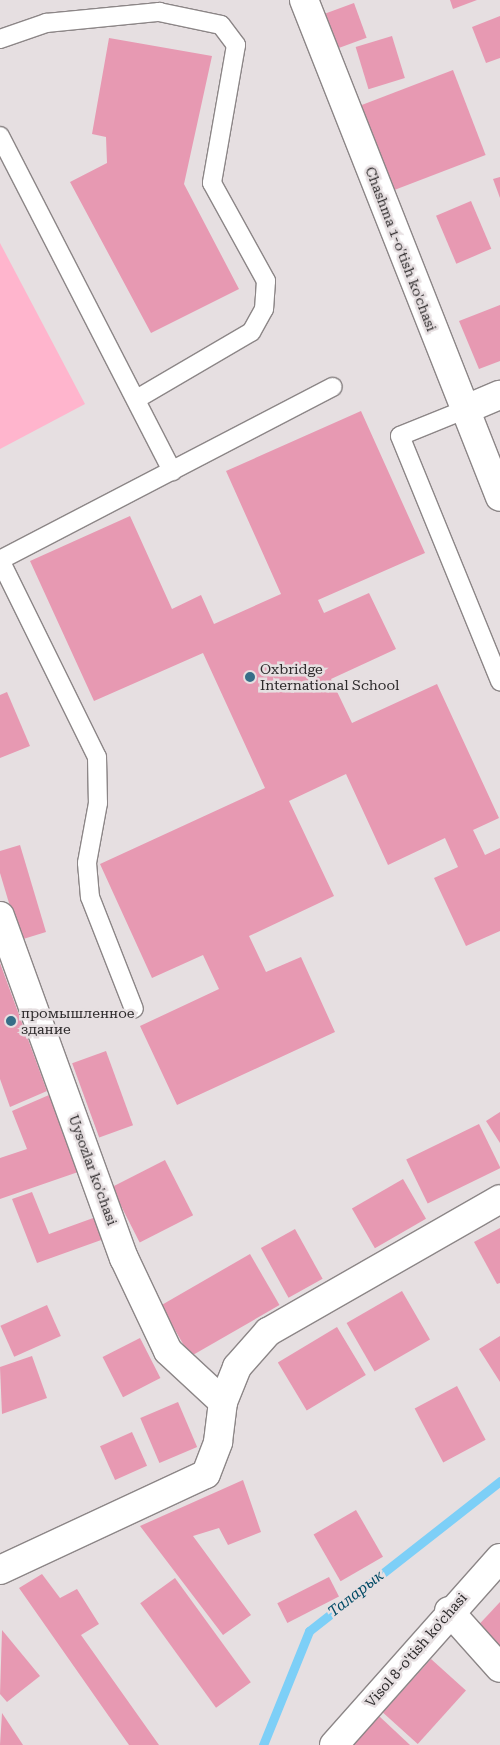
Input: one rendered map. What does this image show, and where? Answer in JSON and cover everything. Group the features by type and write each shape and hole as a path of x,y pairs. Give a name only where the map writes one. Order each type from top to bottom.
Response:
{"street":[{"name":"Chashma 1-o'tish ko'chasi","path":"304,0 464,410 500,497"},
{"path":"464,410 500,395"},
{"name":"Uysozlar ko'chasi","path":"0,916 124,1258 168,1352 223,1402"},
{"path":"0,1570 206,1474 218,1442 223,1402 238,1367 268,1332 500,1199"},
{"name":"Visol 8-o'tish ko'chasi","path":"334,1745 449,1611 500,1558"},
{"path":"449,1611 500,1668"}],"lane":[{"path":"0,39 46,23 160,12 221,24 236,45 212,183 266,281 264,309 251,332 137,400"},
{"path":"0,136 172,471"},
{"path":"134,1009 90,897 87,862 98,803 97,757 0,560 333,387"},
{"path":"464,410 400,436 500,680"}],"shaded area":[{"path":"0,243 85,404 0,449"}],"building":[{"path":"450,0 477,0 453,9"},
{"path":"354,3 367,38 335,49 322,15"},
{"path":"500,16 500,58 486,63 472,27"},
{"path":"392,36 405,78 369,89 356,47"},
{"path":"109,38 212,56 184,184 239,289 151,333 70,182 107,163 106,137 92,134"},
{"path":"453,70 486,155 389,192 356,107"},
{"path":"500,177 500,198 493,179"},
{"path":"471,201 491,249 456,264 436,216"},
{"path":"500,305 500,361 479,369 459,321"},
{"path":"361,411 425,553 318,600 324,613 369,593 396,649 331,679 352,723 437,684 499,818 473,830 485,855 500,848 500,931 466,946 434,878 458,867 445,838 388,865 346,774 289,801 334,896 249,936 266,972 301,957 335,1032 177,1105 140,1026 219,989 203,955 152,978 100,864 265,788 203,653 94,701 30,561 130,516 172,609 201,595 214,624 281,594 226,471"},
{"path":"7,692 30,746 0,758 0,695"},
{"path":"20,845 46,932 20,940 0,873 0,851"},
{"name":"промышленное здание","path":"0,963 47,1091 10,1107 0,1079"},
{"path":"106,1051 133,1125 99,1138 72,1063"},
{"path":"49,1095 81,1171 0,1199 0,1158 27,1149 12,1111"},
{"path":"500,1112 500,1143 486,1121"},
{"path":"479,1124 500,1168 428,1204 406,1160"},
{"path":"165,1160 193,1215 140,1242 112,1187"},
{"path":"403,1179 426,1219 375,1248 352,1208"},
{"path":"32,1192 49,1234 96,1217 104,1239 37,1263 12,1199"},
{"path":"500,1228 500,1283 497,1284 474,1242"},
{"path":"295,1229 323,1279 289,1298 261,1248"},
{"path":"250,1254 280,1305 190,1357 161,1306"},
{"path":"402,1291 430,1339 375,1371 347,1323"},
{"path":"47,1305 61,1336 14,1357 0,1326"},
{"path":"337,1327 366,1375 307,1411 278,1363"},
{"path":"500,1336 500,1382 479,1349"},
{"path":"140,1338 160,1378 123,1397 103,1357"},
{"path":"32,1356 47,1398 2,1414 0,1367"},
{"path":"457,1386 486,1440 443,1462 415,1409"},
{"path":"178,1402 197,1447 159,1463 140,1418"},
{"path":"132,1432 147,1466 115,1480 100,1446"},
{"path":"243,1480 261,1532 228,1545 219,1528 193,1536 251,1615 223,1635 140,1526"},
{"path":"356,1510 383,1557 341,1581 314,1534"},
{"path":"42,1574 60,1598 77,1589 99,1624 81,1635 159,1745 129,1745 19,1588"},
{"path":"329,1577 339,1597 287,1623 277,1603"},
{"path":"175,1578 251,1682 216,1708 140,1603"},
{"path":"500,1602 500,1653 472,1632"},
{"path":"2,1630 40,1676 7,1702 0,1694"},
{"path":"431,1659 466,1690 418,1744 383,1713"},
{"path":"2,1713 23,1745 0,1745"},
{"path":"379,1716 410,1745 351,1745"}],"waterway":[{"name":"Таларык","path":"263,1745 309,1631 500,1481"}],"place":[{"name":"Oxbridge International School","path":"250,677"},
{"name":"промышленное здание","path":"11,1021"}]}
